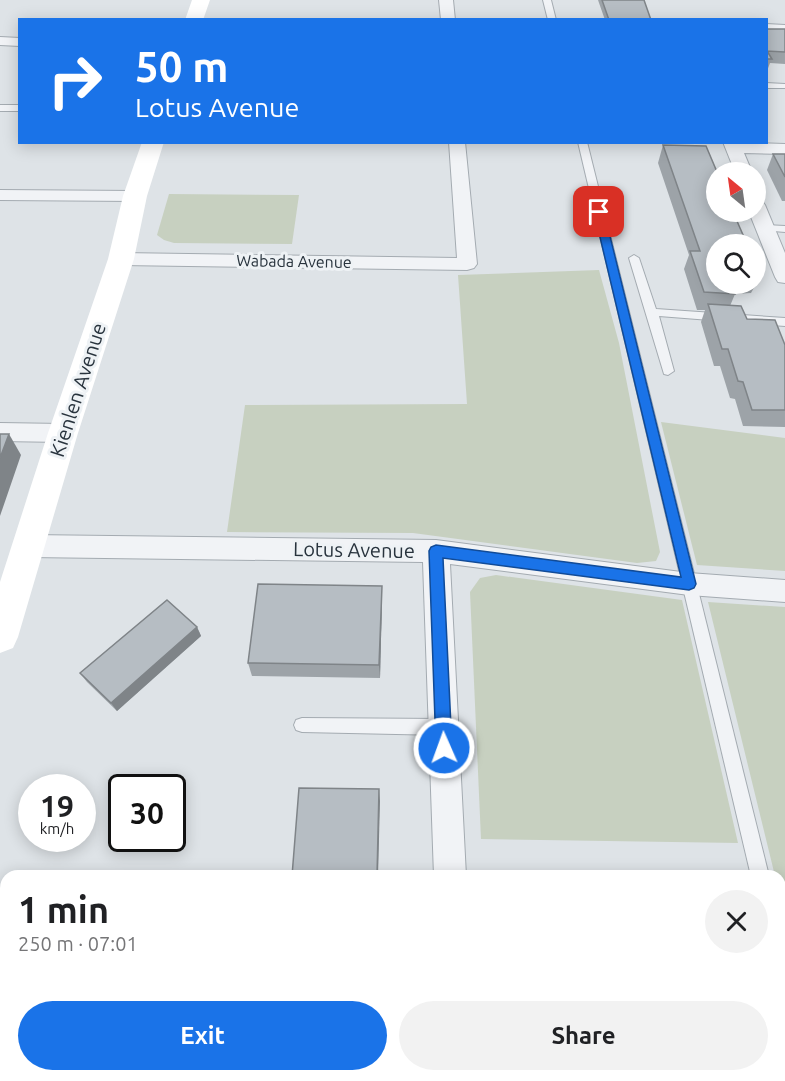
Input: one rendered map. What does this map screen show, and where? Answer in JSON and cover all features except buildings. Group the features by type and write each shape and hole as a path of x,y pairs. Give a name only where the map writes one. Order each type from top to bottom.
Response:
{"main road":[{"path":"195,18 201,0"},
{"name":"Kienlen Avenue","path":"0,637 4,610 29,546 63,433 121,259 135,196 152,144"}],"street":[{"path":"446,0 448,18"},
{"path":"768,28 785,29"},
{"path":"0,41 18,42"},
{"name":"Wabada Avenue","path":"121,259 467,264 457,144"},
{"path":"739,162 732,145 785,149"},
{"path":"0,195 135,196"},
{"path":"763,222 785,277"},
{"path":"0,432 63,433"},
{"name":"Lotus Avenue","path":"29,546 436,551 689,584 785,591"},
{"path":"436,551 450,870"}],"lane":[{"path":"547,0 552,18"},
{"path":"768,86 785,86"},
{"path":"0,108 18,108"},
{"path":"582,144 759,870"},
{"path":"765,228 785,229"},
{"path":"634,258 668,371"},
{"path":"652,312 785,322"},
{"path":"302,725 443,727"}],"green space":[{"path":"169,194 299,195 292,244 174,243 164,240 157,235"},
{"path":"599,270 619,343 660,552 656,561 637,563 413,533 227,532 245,405 467,404 458,275"},
{"path":"661,422 785,438 785,571 697,565"},
{"path":"496,575 682,600 738,843 481,839 470,592 480,578"},
{"path":"708,602 785,607 785,870 774,870"}],"route":[{"path":"444,748 436,551 689,584 599,212"}]}
